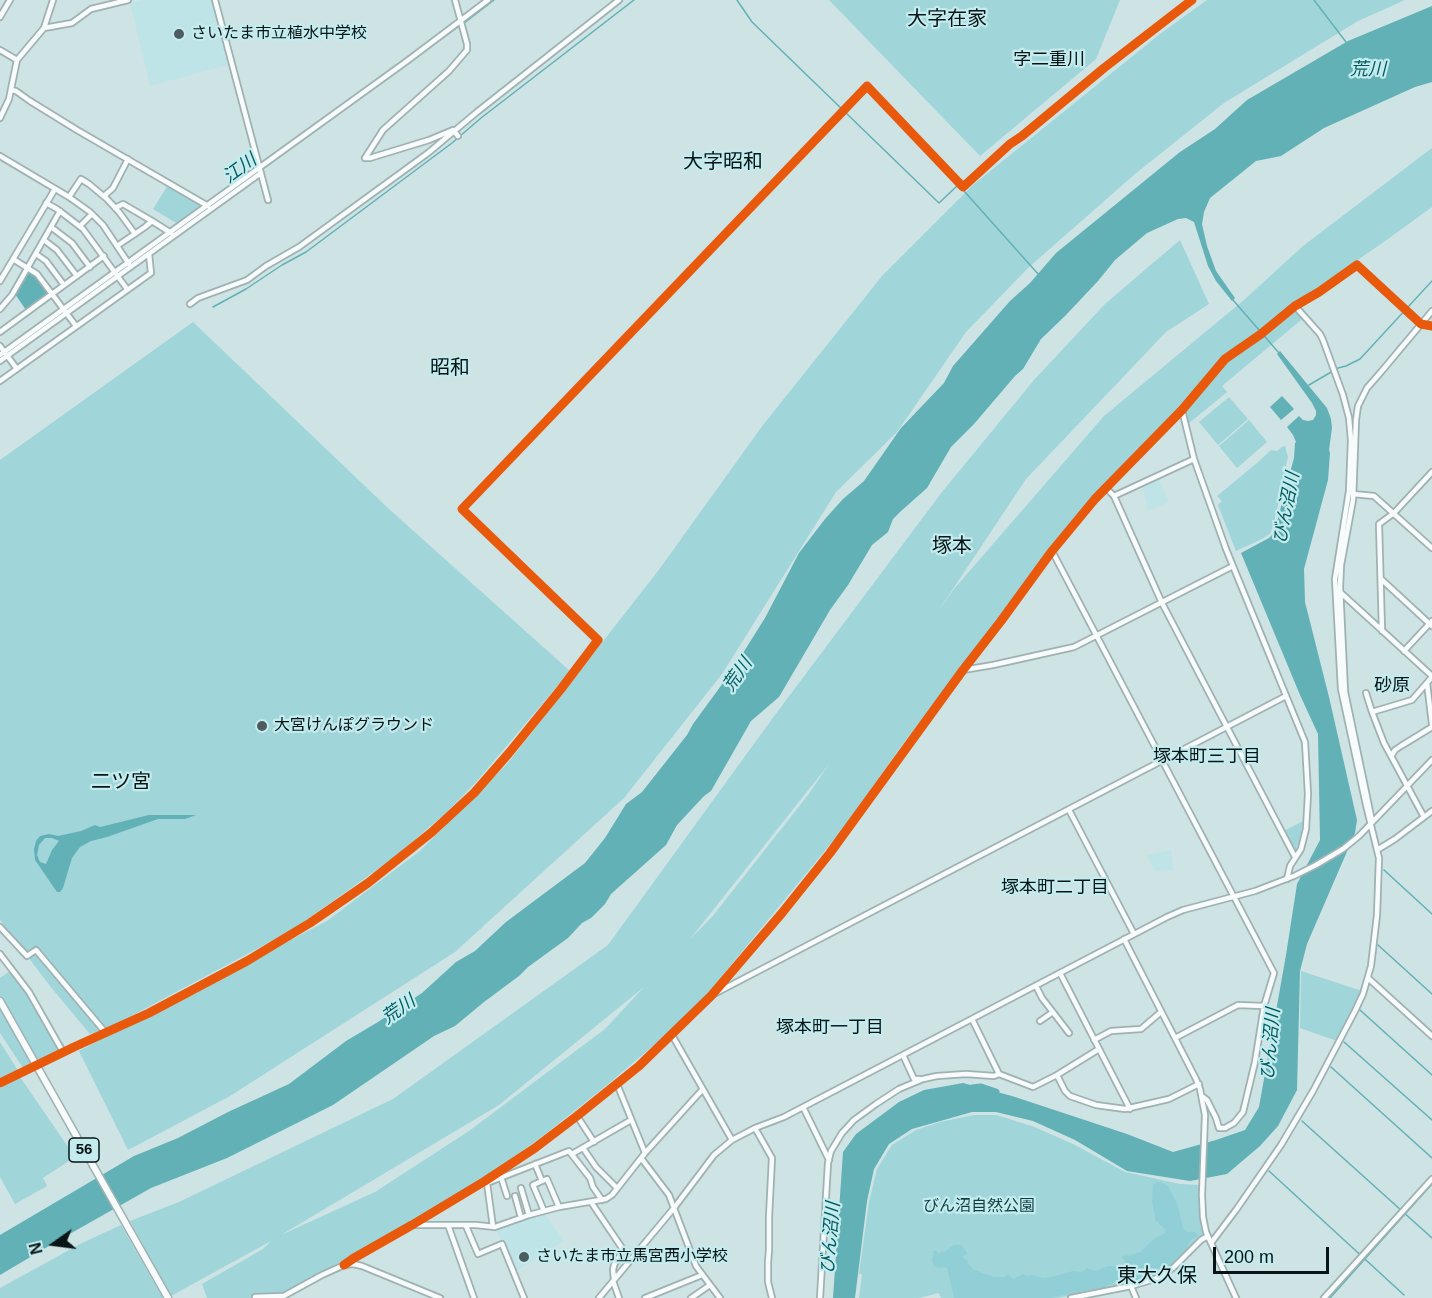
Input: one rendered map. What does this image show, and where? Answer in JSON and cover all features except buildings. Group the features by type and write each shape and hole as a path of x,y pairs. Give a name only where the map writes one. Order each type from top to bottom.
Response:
{"main road":[{"name":"56","path":"0,1001 168,1298"}],"street":[{"path":"0,17 10,0"},
{"path":"0,118 11,90 17,60 44,28 53,0"},
{"path":"44,28 72,23 91,9 127,0"},
{"path":"215,0 268,200"},
{"path":"454,0 467,50 449,71 383,130 365,158 429,140 453,130 456,134"},
{"path":"0,361 4,354 461,24 488,0"},
{"path":"190,304 198,298 247,279 299,247 456,134 477,112 619,0"},
{"path":"0,50 17,60"},
{"path":"11,90 208,206"},
{"path":"0,156 69,197 92,214 130,264"},
{"path":"104,196 113,188 128,159"},
{"path":"130,264 149,254 208,206 260,171"},
{"path":"69,197 81,179 104,196 135,234"},
{"path":"0,281 55,189"},
{"path":"46,203 80,226 127,289"},
{"path":"115,208 123,204 172,234"},
{"path":"0,309 12,295 60,212"},
{"path":"80,226 92,214"},
{"path":"117,246 152,221"},
{"path":"51,227 72,243 90,267"},
{"path":"44,240 57,250 77,276"},
{"path":"36,254 46,261 64,285"},
{"path":"0,381 151,273 149,254"},
{"path":"0,332 104,256"},
{"path":"13,259 37,274 76,326"},
{"path":"255,1297 279,1296 282,1298 344,1265 486,1182 578,1116 672,1035 711,996 798,894 1052,551 1095,500 1182,410 1226,359 1295,306 1357,265 1421,324 1432,326"},
{"path":"1211,1243 1281,1145 1313,1091 1358,1004 1368,978 1378,909 1379,860 1341,694 1335,589 1337,561 1349,491 1351,440 1349,418 1323,340 1295,306"},
{"path":"1371,823 1345,692 1341,593 1341,565 1353,494 1356,420 1360,401 1367,388 1432,311"},
{"path":"0,346 16,369"},
{"path":"1182,410 1194,459 1233,566 1305,742 1308,783 1305,837 1301,849 1290,866 1287,879"},
{"path":"1114,496 1194,459"},
{"path":"1382,631 1379,524 1394,513 1432,472"},
{"path":"1106,488 1114,496 1162,603 1295,857"},
{"path":"1353,494 1374,496 1432,548"},
{"path":"1052,551 1274,973 1264,1006 1255,1062 1240,1116 1230,1126 1219,1128 1207,1100 1203,1097"},
{"path":"963,670 1074,647 1233,566"},
{"path":"1381,579 1431,624 1404,651"},
{"path":"1341,593 1432,676 1412,700 1372,712"},
{"path":"1392,755 1395,750 1432,725 1427,683"},
{"path":"1366,693 1384,743 1424,817"},
{"path":"711,996 1286,696"},
{"path":"599,1298 674,1208 714,1155 732,1140 784,1117 1178,912 1255,891 1287,879 1333,855 1359,836 1432,760"},
{"path":"1069,810 1134,934"},
{"path":"1377,850 1432,811"},
{"path":"0,927 27,956 36,950 105,1032"},
{"path":"1124,939 1199,1084 1205,1109 1202,1214 1208,1236 1236,1298"},
{"path":"0,954 29,992 63,1052"},
{"path":"1060,973 1130,1109"},
{"path":"1368,978 1432,1036"},
{"path":"1036,986 1042,998 1069,1033"},
{"path":"1175,1038 1239,1005 1264,1006"},
{"path":"1041,1020 1053,1012"},
{"path":"1094,1040 1111,1031 1141,1029 1161,1012"},
{"path":"972,1019 999,1074"},
{"path":"672,1035 732,1140"},
{"path":"903,1055 914,1079 951,1075 999,1074 1033,1087 1099,1049"},
{"path":"1057,1075 1066,1094 1096,1105 1121,1109 1130,1109 1169,1099 1199,1084"},
{"path":"820,1298 826,1182 831,1151 842,1133 854,1120 899,1089 923,1079"},
{"path":"617,1084 645,1153"},
{"path":"412,1225 493,1227 559,1207 606,1199 612,1195 645,1153 702,1090"},
{"path":"803,1107 829,1161"},
{"path":"578,1116 594,1142"},
{"path":"572,1154 631,1120"},
{"path":"755,1128 772,1158 768,1262 768,1282 772,1298"},
{"path":"583,1148 596,1167 616,1187"},
{"path":"486,1182 569,1150 590,1178 602,1200"},
{"path":"641,1158 669,1196 696,1266 720,1298"},
{"path":"535,1164 542,1181"},
{"path":"499,1172 507,1196"},
{"path":"544,1211 533,1185 548,1179 559,1207"},
{"path":"1324,1298 1432,1179"},
{"path":"486,1182 493,1227"},
{"path":"521,1188 529,1215"},
{"path":"515,1196 521,1218"},
{"path":"591,1202 622,1248 613,1270 619,1298"},
{"path":"448,1225 474,1298"},
{"path":"466,1226 478,1254 502,1244 524,1298"},
{"path":"1071,1298 1153,1280 1168,1272 1208,1236"},
{"path":"344,1265 362,1266 440,1298"},
{"path":"645,1298 702,1275"},
{"path":"691,1298 710,1285"},
{"path":"1131,1286 1136,1298"},
{"path":"421,1298 422,1291"}],"shaded area":[{"name":"さいたま市立植水中学校","path":"141,0 212,0 228,65 150,86 130,3"},
{"path":"1158,477 1169,502 1148,511 1142,484"},
{"path":"1171,850 1174,870 1155,871 1146,855"},
{"path":"1157,1182 1168,1186 1178,1206 1183,1228 1187,1232 1195,1232 1198,1235 1190,1240 1186,1250 1175,1262 1160,1273 1148,1278 1123,1283 1119,1281 1106,1287 1050,1298 954,1298 947,1268 938,1268 932,1261 934,1251 940,1254 954,1245 961,1245 967,1252 963,1256 964,1259 974,1270 994,1277 1004,1277 1008,1274 1013,1279 1023,1274 1043,1278 1073,1271 1080,1272 1086,1268 1096,1271 1108,1266 1124,1266 1126,1264 1122,1256 1140,1252 1166,1230 1155,1220 1152,1202 1153,1185"},
{"name":"さいたま市立馬宮西小学校","path":"544,1213 564,1241 515,1272 496,1229"}],"green space":[{"path":"829,0 1120,0 1096,59 980,156"},
{"path":"1207,0 1405,0 1358,21 1224,103 1135,174 1029,267 966,332 897,432 836,492 722,674 624,798 455,952 230,1096 128,1150 79,1051 327,921 420,851 507,764 658,571 763,425 882,276 973,185 1160,34"},
{"path":"1432,148 1432,207 1301,299 1301,320 1222,386 1227,392 1188,424 1180,409 1125,464 1040,560 841,831 708,993 668,1033 539,1139 483,1178 389,1236 272,1298 207,1298 202,1284 263,1249 271,1241 171,1296 130,1221 179,1202 393,1099 608,945 772,719 942,492 1034,380 1105,304 1180,240 1209,304 1166,332 1026,479 937,613 954,589 1104,416 1244,300 1303,246","holes":["829,764 808,795 712,917 690,939","644,987 605,1029 469,1131 375,1192 281,1235 499,1105"]},
{"path":"168,185 205,206 178,224 153,209"},
{"name":"大宮けんぽグラウンド","path":"193,322 390,510 570,671 476,782 447,812 392,859 292,930 107,1029 90,1034 0,920 0,460"},
{"path":"1229,397 1248,419 1218,445 1199,422"},
{"path":"1249,420 1267,442 1237,468 1219,446"},
{"path":"1285,446 1288,457 1286,466 1283,466 1282,470 1287,471 1270,534 1236,551 1218,505 1222,501 1217,496 1271,450 1277,451"},
{"path":"1303,821 1300,838 1295,852 1284,831"},
{"path":"10,971 27,993 60,1051 23,1068 0,1033 0,978"},
{"path":"1301,971 1362,991 1337,1041 1300,1028"},
{"path":"0,1042 19,1072 0,1082"},
{"path":"20,1077 75,1157 43,1178 47,1186 15,1204 0,1177 0,1088"},
{"name":"びん沼自然公園","path":"974,1115 996,1115 1032,1126 1073,1144 1125,1172 1180,1184 1199,1185 1200,1216 1204,1234 1164,1272 1142,1281 1058,1298 941,1298 939,1293 919,1298 859,1298 862,1274 859,1274 869,1202 877,1169 892,1145 916,1130"},
{"path":"121,1225 163,1298 0,1298 0,1288 82,1243"}],"water":[{"name":"荒川","path":"1432,6 1432,82 1415,87 1324,128 1281,156 1256,161 1210,198 1202,224 1216,271 1235,298 1232,301 1216,281 1208,266 1194,222 1186,218 1178,219 1147,233 1115,260 1098,281 1041,339 1023,369 951,447 927,488 893,519 888,532 872,545 830,610 779,697 751,721 711,791 677,825 666,845 611,894 591,918 455,1026 434,1036 333,1105 227,1158 151,1188 0,1275 0,1235 134,1156 178,1138 289,1084 346,1041 422,993 456,962 475,951 506,922 585,863 605,838 626,804 642,792 687,735 731,672 765,618 799,553 825,519 864,481 901,428 944,383 953,366 1056,253 1180,152 1215,129 1247,100 1348,41"},
{"path":"28,271 35,275 48,294 26,310 15,294"},
{"path":"1280,351 1327,408 1331,419 1328,480 1304,569 1305,602 1357,820 1355,833 1307,944 1300,971 1297,1090 1278,1126 1260,1146 1227,1174 1190,1181 1127,1171 1075,1140 1033,1121 996,1112 972,1112 912,1129 889,1144 874,1169 867,1201 855,1298 833,1298 843,1152 856,1134 899,1102 924,1090 963,1083 1012,1096 1127,1134 1173,1152 1245,1130 1259,1107 1297,884 1320,840 1318,734 1241,553 1274,533 1294,458 1296,442 1287,427 1299,416 1308,421 1313,420 1316,415 1312,403 1277,354"},
{"path":"1282,396 1294,409 1281,420 1270,407"},
{"path":"149,815 196,815 185,819 158,819 91,841 80,847 72,858 63,888 57,892 35,860 36,841 40,836 49,834 58,836 95,825 100,827","holes":["45,838 59,841 46,864 40,862 37,855 39,845"]}],"waterway":[{"name":"江川","path":"463,24 494,0"},
{"path":"213,307 306,252 452,143 634,0"},
{"path":"737,0 752,22 939,203 957,186 964,191 1039,275"},
{"path":"1314,0 1346,42"},
{"name":"江川","path":"257,173 459,26"},
{"name":"江川","path":"174,233 243,183"},
{"name":"江川","path":"118,273 170,236"},
{"name":"江川","path":"66,310 114,276"},
{"path":"1309,385 1338,368 1360,359 1432,281"},
{"path":"1233,300 1279,353"},
{"name":"江川","path":"25,340 63,313"},
{"path":"1384,870 1432,914"},
{"path":"1378,945 1432,994"},
{"path":"1360,1010 1432,1075"},
{"path":"1344,1042 1432,1120"},
{"path":"1331,1067 1432,1158"},
{"name":"びん沼川","path":"972,1088 981,1087 996,1092"},
{"path":"1302,1121 1432,1238"},
{"path":"1269,1171 1404,1295"},
{"path":"1330,1298 1432,1184"}],"cycle path":[{"path":"0,1083 149,1013 247,961 310,923 368,883 432,832 474,793 509,753 598,640 462,509 867,86 963,187 1010,144 1192,0"},
{"path":"344,1265 485,1181 535,1148 639,1066 711,996 830,853 1052,551 1095,499 1182,410 1225,359 1295,306 1357,265 1421,324 1432,326"}],"place":[{"name":"さいたま市立植水中学校","path":"179,34"},
{"name":"大宮けんぽグラウンド","path":"262,726"},
{"name":"さいたま市立馬宮西小学校","path":"524,1257"}],"district":[{"name":"大字在家","path":"947,19"},
{"name":"字二重川","path":"1049,60"},
{"name":"大字昭和","path":"723,162"},
{"name":"昭和","path":"450,368"},
{"name":"塚本","path":"952,546"},
{"name":"砂原","path":"1392,686"},
{"name":"塚本町三丁目","path":"1207,757"},
{"name":"二ツ宮","path":"121,782"},
{"name":"塚本町二丁目","path":"1055,888"},
{"name":"塚本町一丁目","path":"830,1028"},
{"name":"東大久保","path":"1157,1276"}]}
